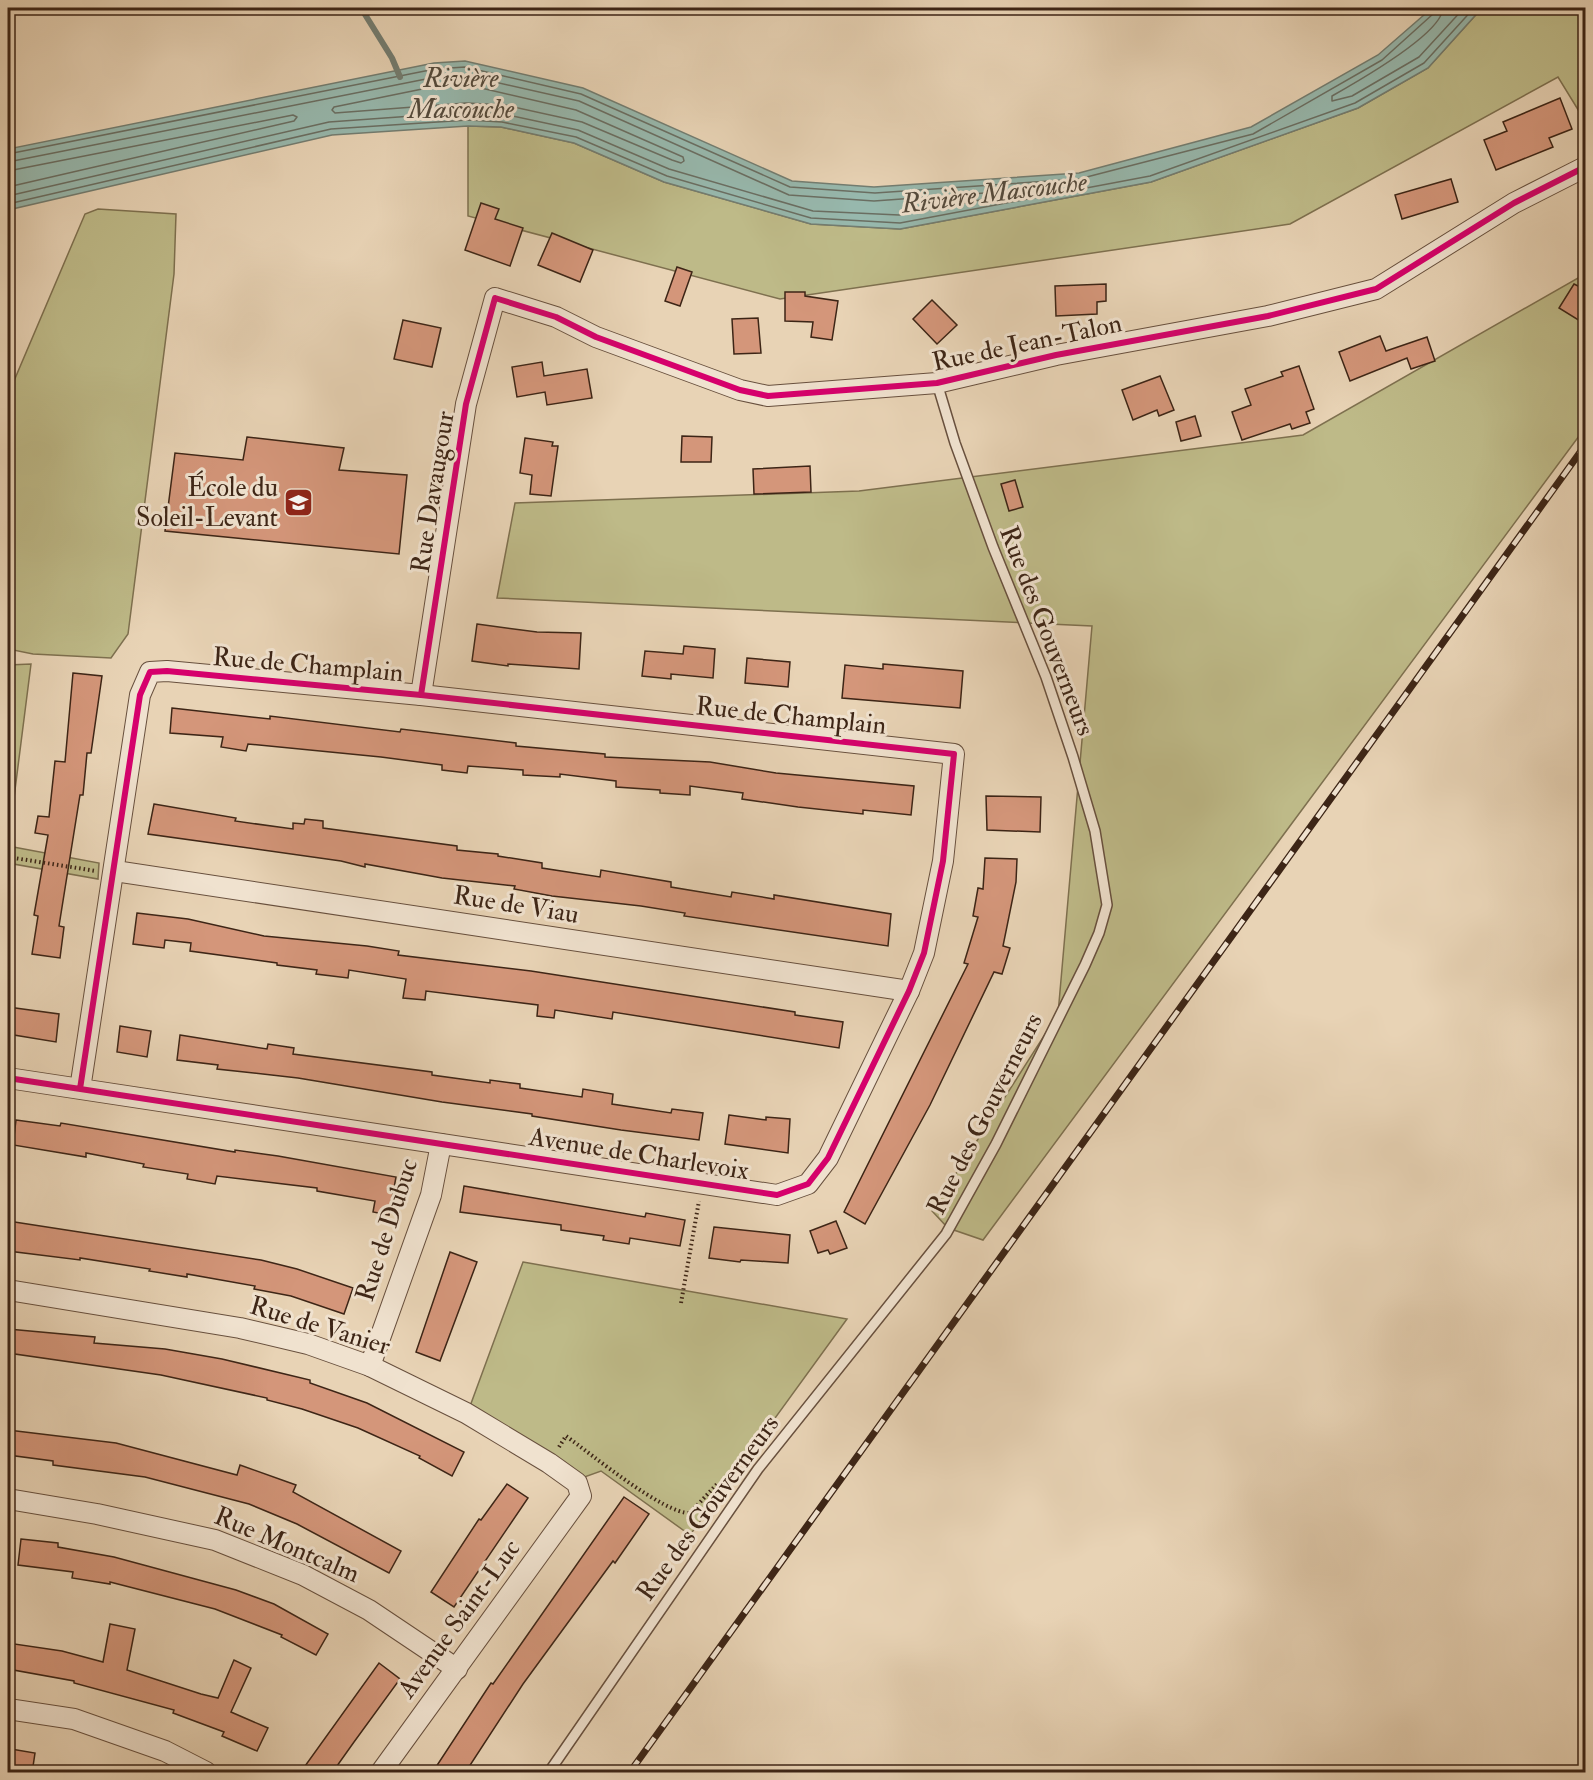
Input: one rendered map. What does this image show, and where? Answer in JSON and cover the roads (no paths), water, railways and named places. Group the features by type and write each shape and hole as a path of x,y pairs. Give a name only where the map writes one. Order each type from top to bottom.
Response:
{"street":[{"name":"Rue de Jean-Talon","path":"495,298 556,317 596,337 740,390 768,396 937,383 1056,355 1268,316 1376,289 1514,203 1583,168"},
{"name":"Rue Davaugour","path":"421,695 466,404 495,298"},
{"name":"Rue de Champlain","path":"80,1089 140,695 150,672 167,671 421,695 954,754"},
{"name":"Avenue de Charlevoix","path":"8,1078 777,1195 808,1184 828,1158 909,991 924,953 943,861 954,754"},
{"name":"Rue de Viau","path":"115,871 909,991"},
{"name":"Rue de Dubuc","path":"370,1366 431,1195 441,1144"},
{"name":"Rue de Vanier","path":"8,1290 240,1328 308,1344 370,1366 466,1413 549,1463 577,1483 581,1496"},
{"name":"Avenue Saint-Luc","path":"381,1773 581,1496"},
{"name":"Rue Montcalm","path":"8,1499 97,1514 215,1540 303,1575 369,1610 457,1668"},
{"path":"8,1709 74,1719 165,1751 206,1773"}],"lane":[{"name":"Rue des Gouverneurs","path":"549,1773 758,1469 946,1234 1001,1134 1080,974 1107,905 1095,831 1073,757 1046,677 993,547 955,443 937,383"}],"water":[{"name":"Rivière Mascouche","path":"1432,8 1482,8 1428,68 1358,108 1151,182 900,229 811,224 664,182 574,143 501,127 468,126 332,135 8,210 8,149 434,63 465,61 583,88 792,181 874,187 1079,173 1251,127 1378,55"}],"waterway":[{"path":"361,8 392,58 400,77"}],"railway":[{"path":"630,1772 1586,444"}],"place":[{"name":"École du Soleil-Levant","path":"299,503"}]}
